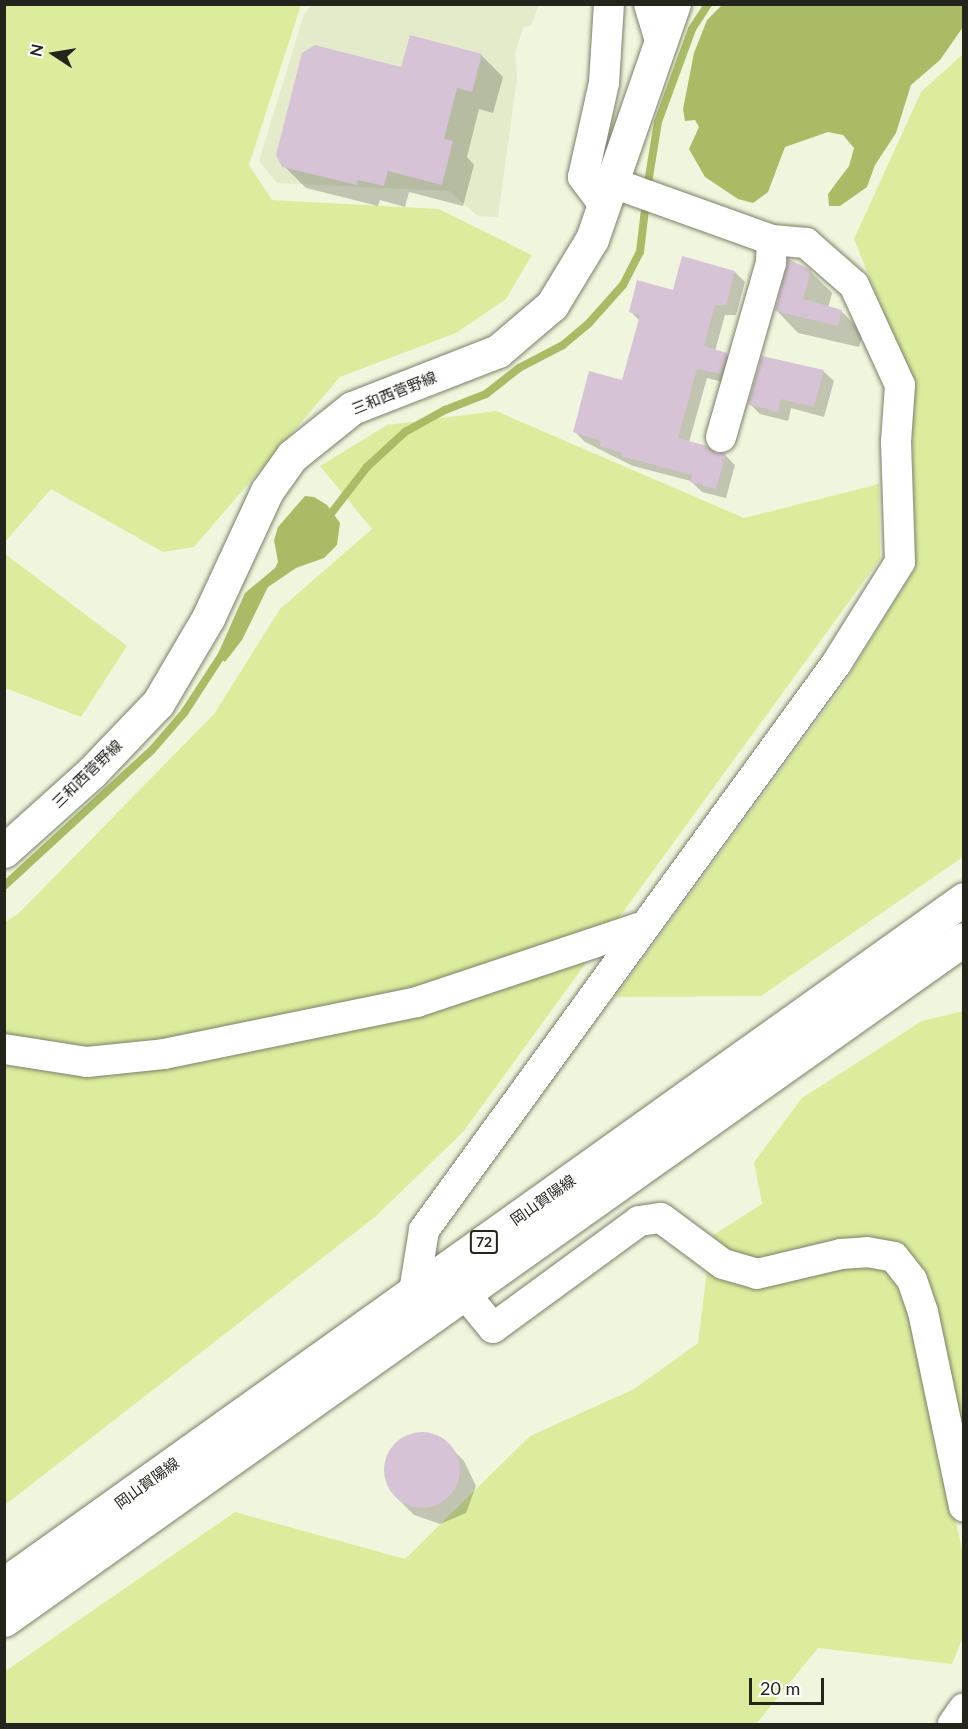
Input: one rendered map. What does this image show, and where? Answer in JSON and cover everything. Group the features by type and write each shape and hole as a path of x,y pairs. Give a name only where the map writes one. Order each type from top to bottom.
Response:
{"main road":[{"name":"三和西菅野線","path":"4,851 90,773 158,703 208,618 257,510 292,456 352,408 498,351 527,329 552,305 574,273 608,194 674,4"},
{"name":"岡山賀陽線","path":"4,1584 963,899"},
{"name":"岡山賀陽線","path":"4,1620 963,939"}],"street":[{"path":"414,1292 424,1230 836,664 900,562 896,442 900,385 854,285 806,243 772,240 649,196 608,194 583,177 604,83 609,4"},
{"path":"649,4 661,44"},
{"path":"721,437 771,263 772,240"},
{"path":"4,1049 87,1062 164,1054 417,1002 644,926"},
{"path":"465,1294 493,1328 639,1221 661,1218 723,1264 757,1274 841,1254 867,1252 894,1257 912,1280 922,1312 963,1507"},
{"path":"953,1725 963,1708"}],"shaded area":[{"path":"5,5 301,5 249,165 272,200 439,209 532,255 506,299 456,333 340,377 194,547 163,552 51,489 5,542"},
{"path":"312,5 539,5 531,25 523,28 515,53 517,78 498,217 478,216 449,191 277,183 259,161 304,14"},
{"path":"722,5 963,5 963,27 940,60 911,85 896,133 875,165 867,187 840,206 829,206 828,194 849,166 854,148 843,135 828,132 785,147 768,192 753,203 738,199 705,177 689,149 699,127 695,120 685,121 683,109 694,53 707,20"},
{"path":"963,54 963,857 761,996 615,997 844,684 915,568 911,380 854,239 921,92"},
{"path":"496,411 744,518 879,484 880,559 463,1132 375,1217 5,1505 5,922 18,914 214,714 280,609 372,529 320,466 387,425"},
{"path":"305,496 314,497 327,505 340,523 337,545 324,558 296,568 268,587 242,640 225,662 217,656 245,593 275,568 278,562 274,540 278,527"},
{"path":"4,553 127,646 81,717 5,688"},
{"path":"963,1011 963,1465 922,1282 869,1242 849,1238 757,1262 730,1257 707,1239 762,1204 754,1162 802,1098 922,1021"},
{"path":"852,1263 882,1267 906,1290 963,1554 963,1637 952,1664 818,1648 756,1724 5,1724 4,1672 235,1512 405,1559 530,1436 634,1389 698,1343 707,1270"}],"building":[{"path":"410,35 482,54 472,92 457,88 444,139 453,141 442,185 388,171 384,186 358,180 357,185 282,167 276,155 302,53 315,45 401,67"},
{"path":"682,256 735,271 726,305 715,305 704,346 727,353 721,374 697,369 678,438 707,446 716,453 726,453 716,489 690,482 692,475 621,456 622,453 600,446 601,441 573,432 589,371 622,380 640,315 629,312 637,280 673,290"},
{"path":"788,259 811,270 803,299 842,310 838,326 775,311"},
{"path":"762,356 824,370 814,407 781,399 778,412 748,404"},
{"path":"422,1432 437,1435 449,1443 457,1455 460,1470 457,1485 449,1497 437,1505 422,1508 407,1505 395,1497 387,1485 384,1470 387,1455 395,1443 407,1435"}],"waterway":[{"path":"647,189 658,122 692,29 708,4"},
{"path":"326,520 367,467 405,432 445,410 486,394 519,368 563,345 589,323 623,285 640,252 646,201"},
{"path":"4,886 152,750 184,713 225,650"}]}
